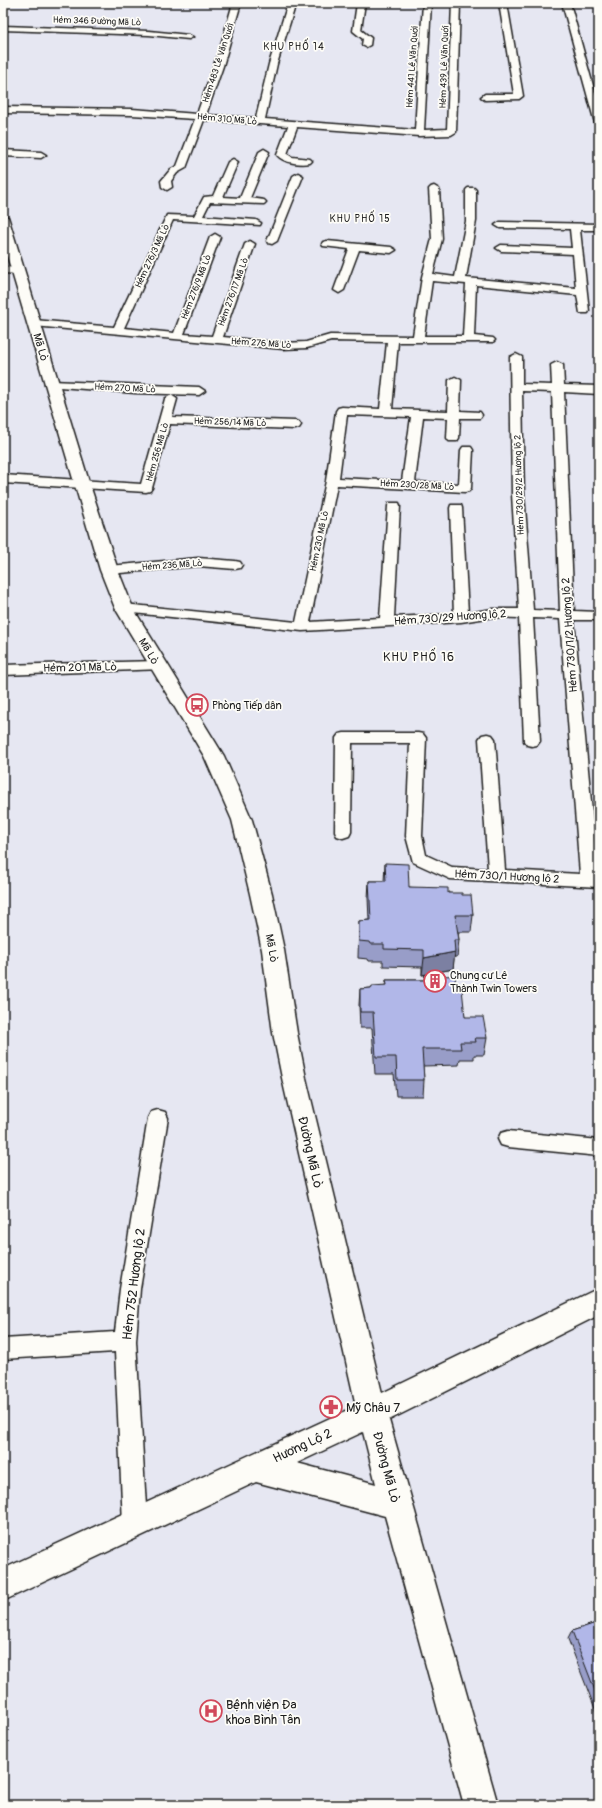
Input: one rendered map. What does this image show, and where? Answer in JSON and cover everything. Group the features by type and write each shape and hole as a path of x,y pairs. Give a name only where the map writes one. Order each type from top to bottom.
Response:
{"main road":[{"name":"Mã Lò","path":"3,220 11,271 34,323 82,485 109,570 124,608 214,756 242,820 261,894 273,950 285,1032 294,1078"},
{"name":"Đường Mã Lò","path":"294,1078 372,1413 480,1805"},
{"name":"Hương Lộ 2","path":"3,1585 372,1413 599,1301"},
{"path":"254,1467 397,1504"}],"street":[{"name":"Hẻm 483 Lê Văn Quới","path":"167,187 166,181 174,171 181,168 201,117 232,24 237,3"},
{"path":"260,122 273,64 292,3"},
{"path":"361,3 358,31 367,38 366,45"},
{"name":"Hẻm 441 Lê Văn Quới","path":"419,133 427,3"},
{"name":"Hẻm 439 Lê Văn Quới","path":"451,132 456,3"},
{"path":"485,97 519,96 503,3"},
{"path":"566,3 599,123"},
{"name":"Hẻm 346 Đường Mã Lò","path":"3,28 149,33 189,36"},
{"name":"Hẻm 310 Mã Lò","path":"3,110 132,112 419,133 451,132"},
{"path":"293,124 282,155 290,159 307,162"},
{"path":"244,201 264,152"},
{"path":"3,153 41,155"},
{"path":"217,199 233,162"},
{"path":"272,241 298,176"},
{"path":"418,339 427,277 437,239 434,189"},
{"path":"460,280 471,221 471,190"},
{"path":"197,219 207,199 262,202"},
{"name":"Hẻm 276/3 Mã Lò","path":"118,330 170,217 256,223"},
{"name":"Hẻm 276/9 Mã Lò","path":"178,336 216,236 219,221"},
{"path":"500,225 599,227"},
{"path":"575,226 584,311"},
{"name":"Hẻm 276/17 Mã Lò","path":"216,340 250,244"},
{"path":"327,244 390,250"},
{"path":"339,290 355,247"},
{"path":"501,248 577,251"},
{"path":"427,277 582,292"},
{"path":"468,339 471,281"},
{"name":"Hẻm 276 Mã Lò","path":"34,323 282,346 307,345 330,338 488,340"},
{"path":"386,411 393,339"},
{"name":"Hẻm 730/29/2 Hương lộ 2","path":"516,357 518,494 526,613 532,741"},
{"name":"Hẻm 730/1/2 Hương lộ 2","path":"557,365 567,614 594,881"},
{"path":"453,438 455,380"},
{"name":"Hẻm 270 Mã Lò","path":"51,384 136,390 199,391"},
{"path":"516,387 599,390"},
{"name":"Hẻm 256 Mã Lò","path":"82,485 146,488 171,399"},
{"name":"Hẻm 230 Mã Lò","path":"302,627 332,481 342,411 386,411 417,414 454,414 476,416"},
{"path":"408,485 417,414"},
{"name":"Hẻm 256/14 Mã Lò","path":"166,420 295,425"},
{"name":"Hẻm 230/28 Mã Lò","path":"332,481 465,488 467,450"},
{"path":"3,479 82,485"},
{"path":"387,621 394,506"},
{"path":"456,508 461,618"},
{"name":"Hẻm 236 Mã Lò","path":"109,570 198,562 235,565"},
{"path":"124,608 302,627"},
{"name":"Hẻm 730/29 Hương lộ 2","path":"302,627 461,618 493,613 599,616"},
{"name":"Hẻm 201 Mã Lò","path":"3,670 158,666"},
{"name":"Hẻm 730/1 Hương lộ 2","path":"343,832 344,738 418,738 414,836 419,858 450,873 594,881"},
{"path":"487,739 496,876"},
{"name":"Hẻm 752 Hương lộ 2","path":"135,1523 125,1341 130,1289 158,1118"},
{"path":"508,1139 599,1148"},
{"path":"3,1349 125,1341"}],"building":[{"path":"385,863 408,864 409,887 448,888 448,893 462,893 462,895 471,895 473,915 455,915 459,940 454,940 455,952 424,958 424,950 384,949 384,944 370,944 369,942 359,941 359,921 371,920 369,881 386,881"},
{"path":"425,975 455,976 456,989 462,989 465,1017 483,1017 487,1038 475,1038 476,1042 460,1042 461,1049 422,1049 424,1080 397,1080 396,1057 376,1057 373,1012 360,1012 360,989 371,988 372,986 387,985 386,980 425,980"},
{"path":"599,1622 599,1701 572,1631"}],"place":[{"name":"Phòng Tiếp dân","path":"197,705"},
{"name":"Chung cư Lê Thành Twin Towers","path":"435,981"},
{"name":"Mỹ Châu 7","path":"331,1407"},
{"name":"Bệnh viện Đa khoa Bình Tân","path":"211,1711"}],"district":[{"name":"KHU PHỐ 14","path":"294,46"},
{"name":"KHU PHỐ 15","path":"360,218"},
{"name":"KHU PHỐ 16","path":"419,657"}]}
